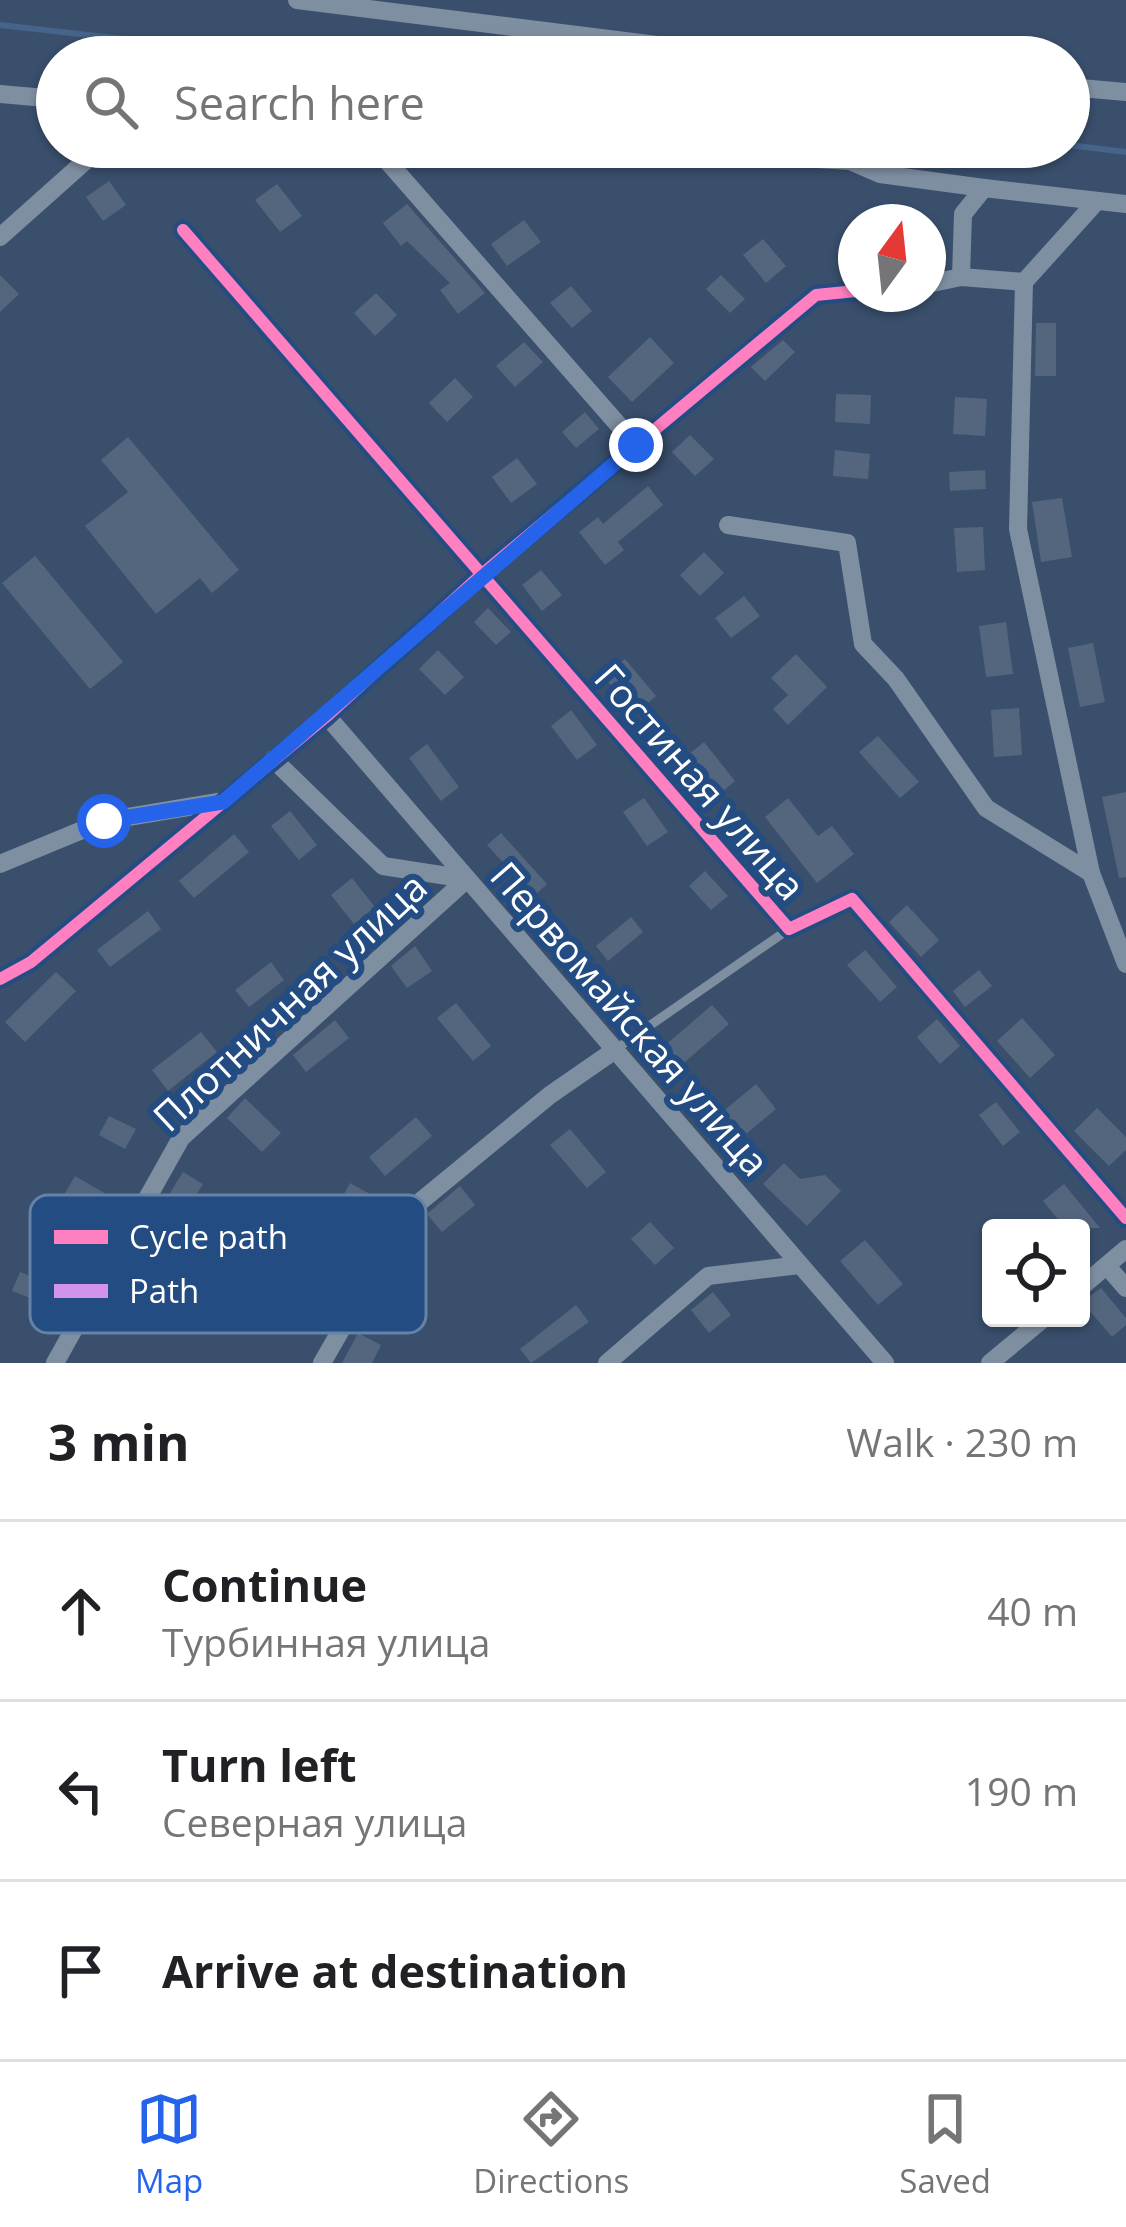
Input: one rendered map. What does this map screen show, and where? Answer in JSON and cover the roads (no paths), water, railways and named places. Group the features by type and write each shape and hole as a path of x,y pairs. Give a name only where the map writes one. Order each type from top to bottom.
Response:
{"street":[{"path":"297,0 585,36"},
{"path":"1090,89 1126,92"},
{"path":"0,94 36,97"},
{"path":"0,238 78,168"},
{"path":"393,168 636,445"},
{"path":"866,168 880,174 1126,204"},
{"path":"961,277 963,214 985,188"},
{"path":"1097,200 1024,282 1018,529 1091,873 1126,964"},
{"name":"Гостиная улица","path":"183,230 789,929 852,899 1126,1217"},
{"path":"946,280 1024,282"},
{"path":"0,979 31,962 327,716 482,574 816,295 838,293"},
{"path":"728,526 847,543 863,644 896,679 986,808 1091,873"},
{"name":"Первомайская улица","path":"327,716 885,1363"},
{"path":"273,759 382,866 467,879"},
{"path":"0,863 104,821 223,802"},
{"name":"Плотничная улица","path":"149,1195 181,1138 467,879"},
{"path":"426,1197 550,1095 615,1050"},
{"path":"1090,1280 1126,1249"},
{"path":"607,1363 708,1276 800,1264"},
{"path":"1107,1266 1126,1288"},
{"path":"990,1363 1033,1327"},
{"name":"Плотничная улица","path":"56,1363 73,1333"},
{"path":"322,1363 339,1333"}],"lane":[{"path":"615,1050 789,929"}],"waterway":[{"path":"0,25 97,36"},
{"path":"1090,148 1126,152"}]}
